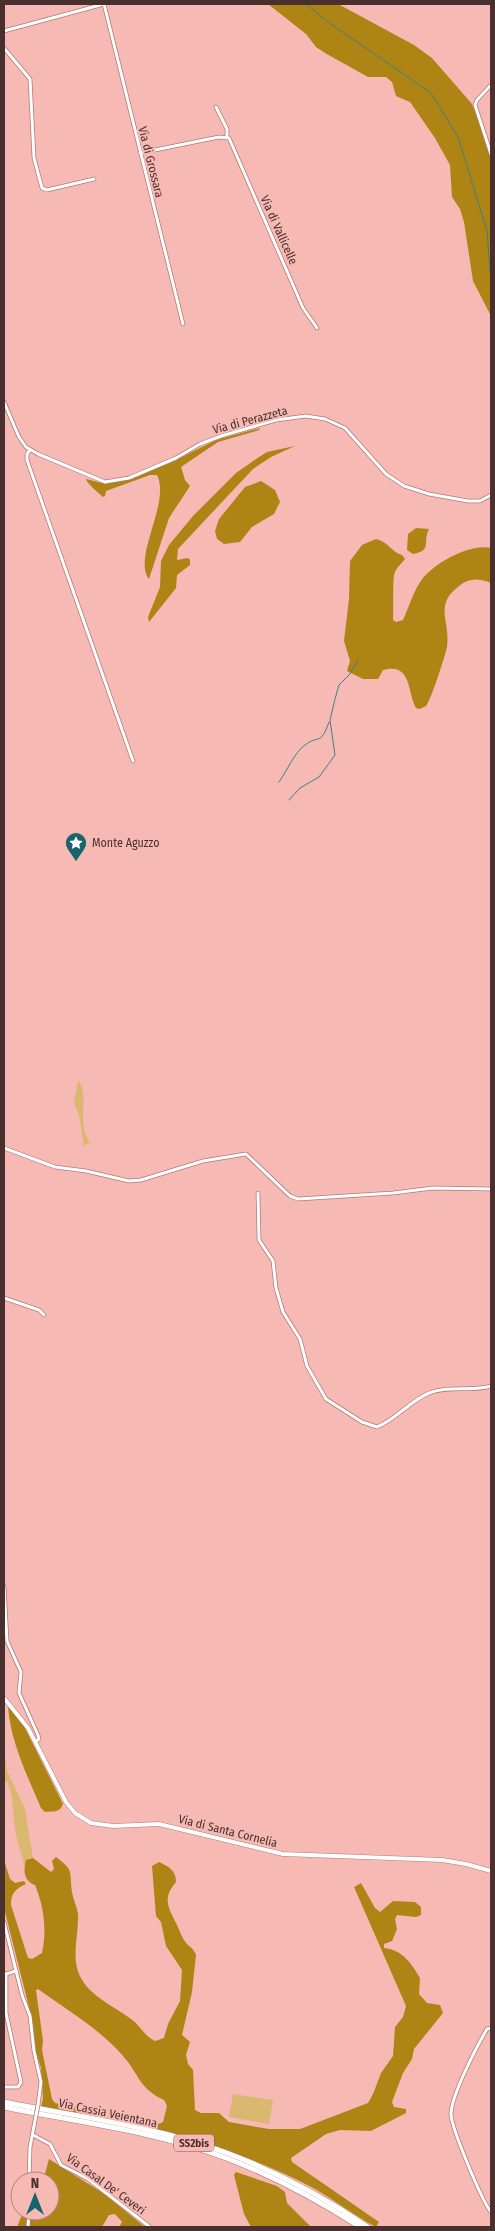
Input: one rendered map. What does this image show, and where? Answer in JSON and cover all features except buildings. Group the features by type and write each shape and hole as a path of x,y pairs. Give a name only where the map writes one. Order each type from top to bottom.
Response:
{"highway":[{"name":"Via Cassia Veientana","path":"4,2102 175,2138 226,2153 303,2187 368,2227"},
{"name":"Via Cassia Veientana","path":"4,2107 174,2142 225,2157 296,2189 360,2227"}],"street":[{"path":"4,31 104,4"},
{"name":"Via di Grossara","path":"104,4 183,324"},
{"path":"4,48 30,79 34,158 42,188 49,190 94,179"},
{"path":"491,85 477,100 475,105 491,154"},
{"name":"Via di Vallicelle","path":"216,108 227,129 227,137 231,141 304,310 317,328"},
{"path":"140,153 227,137"},
{"path":"4,402 20,439 30,450 26,460 133,761"},
{"name":"Via di Perazzeta","path":"30,450 93,478 110,482 129,478 221,436 280,419 309,417 331,421 345,428 386,474 404,486 435,496 468,501 480,501 491,495"},
{"path":"4,1148 51,1166 86,1171 129,1182 142,1180 203,1161 245,1154 288,1194 298,1199 393,1193 433,1188 491,1189"},
{"path":"258,1193 259,1240 274,1265 276,1288 283,1312 300,1339 307,1366 326,1398 362,1422 377,1427 429,1393 464,1387 478,1389 491,1386"},
{"path":"4,1298 39,1310 44,1315"},
{"path":"4,1586 7,1641 20,1668 19,1693 38,1735 39,1739 35,1742"},
{"name":"Via di Santa Cornelia","path":"4,1698 23,1720 66,1802 75,1813 91,1823 113,1826 159,1824 283,1854 442,1860 491,1871"},
{"path":"4,1922 16,1972 30,2016 34,2051 42,2082 30,2147 29,2171"},
{"path":"4,2087 18,2087 21,2082 5,2013 5,1974 16,1972"},
{"path":"491,2028 487,2030 471,2060 451,2112 454,2126 480,2194 491,2212"},
{"name":"Via Casal De' Ceveri","path":"33,2135 50,2144 61,2165 88,2179 150,2227"}],"shaded area":[{"path":"268,4 338,4 414,45 432,58 472,104 489,145 491,155 491,316 473,281 464,222 460,209 452,197 450,165 435,138 410,102 396,96 392,82 386,77 368,77 316,47 306,34"},
{"path":"260,428 259,430 218,442 181,467 185,480 190,486 169,518 149,579 145,570 145,558 159,500 160,486 157,475 150,475 106,491 103,497 86,479 102,483 125,480 172,462 216,440"},
{"path":"295,446 271,457 253,469 178,549 177,560 188,558 190,565 177,575 176,588 149,622 148,617 160,587 161,561 169,545 193,516 236,473 259,457 267,452"},
{"path":"261,481 275,490 280,502 274,514 252,527 240,542 224,544 217,539 215,531 219,519 245,487"},
{"path":"416,528 429,529 425,548 413,554 407,550 408,534"},
{"path":"376,539 384,542 405,559 394,575 393,620 396,622 403,620 420,582 436,566 464,551 483,547 491,548 491,583 482,580 467,581 451,593 447,600 445,614 448,638 447,647 438,678 428,702 426,706 420,709 416,708 407,680 399,670 383,670 378,679 363,679 347,671 350,661 344,641 349,599 350,561 362,545"},
{"path":"78,1080 82,1087 84,1127 90,1142 84,1146 79,1115 74,1102"},
{"path":"8,1707 22,1722 63,1804 58,1810 45,1812 41,1808 16,1746"},
{"path":"4,1749 7,1771 25,1809 33,1858 26,1860 24,1866 15,1832 10,1790 8,1783 4,1781"},
{"path":"56,1857 70,1872 78,1914 75,1955 81,1978 97,1996 131,2019 155,2041 164,2038 168,2024 180,2001 182,1970 166,1946 161,1922 156,1916 152,1866 159,1862 169,1867 173,1872 176,1882 169,1893 169,1908 183,1939 196,1955 192,1992 182,2035 190,2042 186,2055 188,2064 193,2070 195,2110 201,2113 219,2113 229,2122 269,2129 300,2129 368,2103 381,2073 393,2056 395,2027 403,2017 406,2006 354,1887 361,1883 375,1908 380,1912 393,1901 415,1902 421,1907 421,1915 416,1917 397,1915 395,1919 397,1929 392,1941 384,1944 384,1948 396,1951 410,1962 420,1978 419,1994 427,2003 440,2005 443,2013 414,2049 412,2059 403,2073 392,2102 394,2107 406,2109 406,2113 371,2131 340,2130 326,2134 291,2158 292,2162 379,2222 376,2227 315,2189 273,2168 207,2144 139,2126 137,2123 141,2118 158,2124 163,2122 167,2106 164,2100 144,2086 129,2063 104,2037 38,1989 36,1990 43,2041 42,2050 52,2099 55,2103 90,2111 93,2117 41,2108 43,2098 41,2068 36,2052 33,2023 4,1908 4,1860 10,1879 15,1883 24,1881 26,1884 14,1892 11,1905 28,1958 32,1959 42,1953 44,1927 38,1893 35,1885 25,1875 26,1860 33,1858 51,1872 54,1869 52,1861"},
{"path":"233,2094 273,2100 269,2124 229,2117"},
{"path":"49,2159 103,2193 145,2227 119,2227 122,2222 115,2214 109,2215 102,2227 17,2227 19,2221 60,2221 60,2171 46,2171"},
{"path":"236,2172 277,2186 285,2192 287,2203 311,2227 251,2227 244,2214 234,2175"}],"waterway":[{"path":"306,4 328,22 431,93 458,137 487,231 491,282"},
{"path":"289,800 300,788 319,777 335,755 330,720 335,699 339,685 349,675 358,660"},
{"path":"279,782 301,748 319,739 329,722"}],"place":[{"name":"Monte Aguzzo","path":"76,862"}]}
